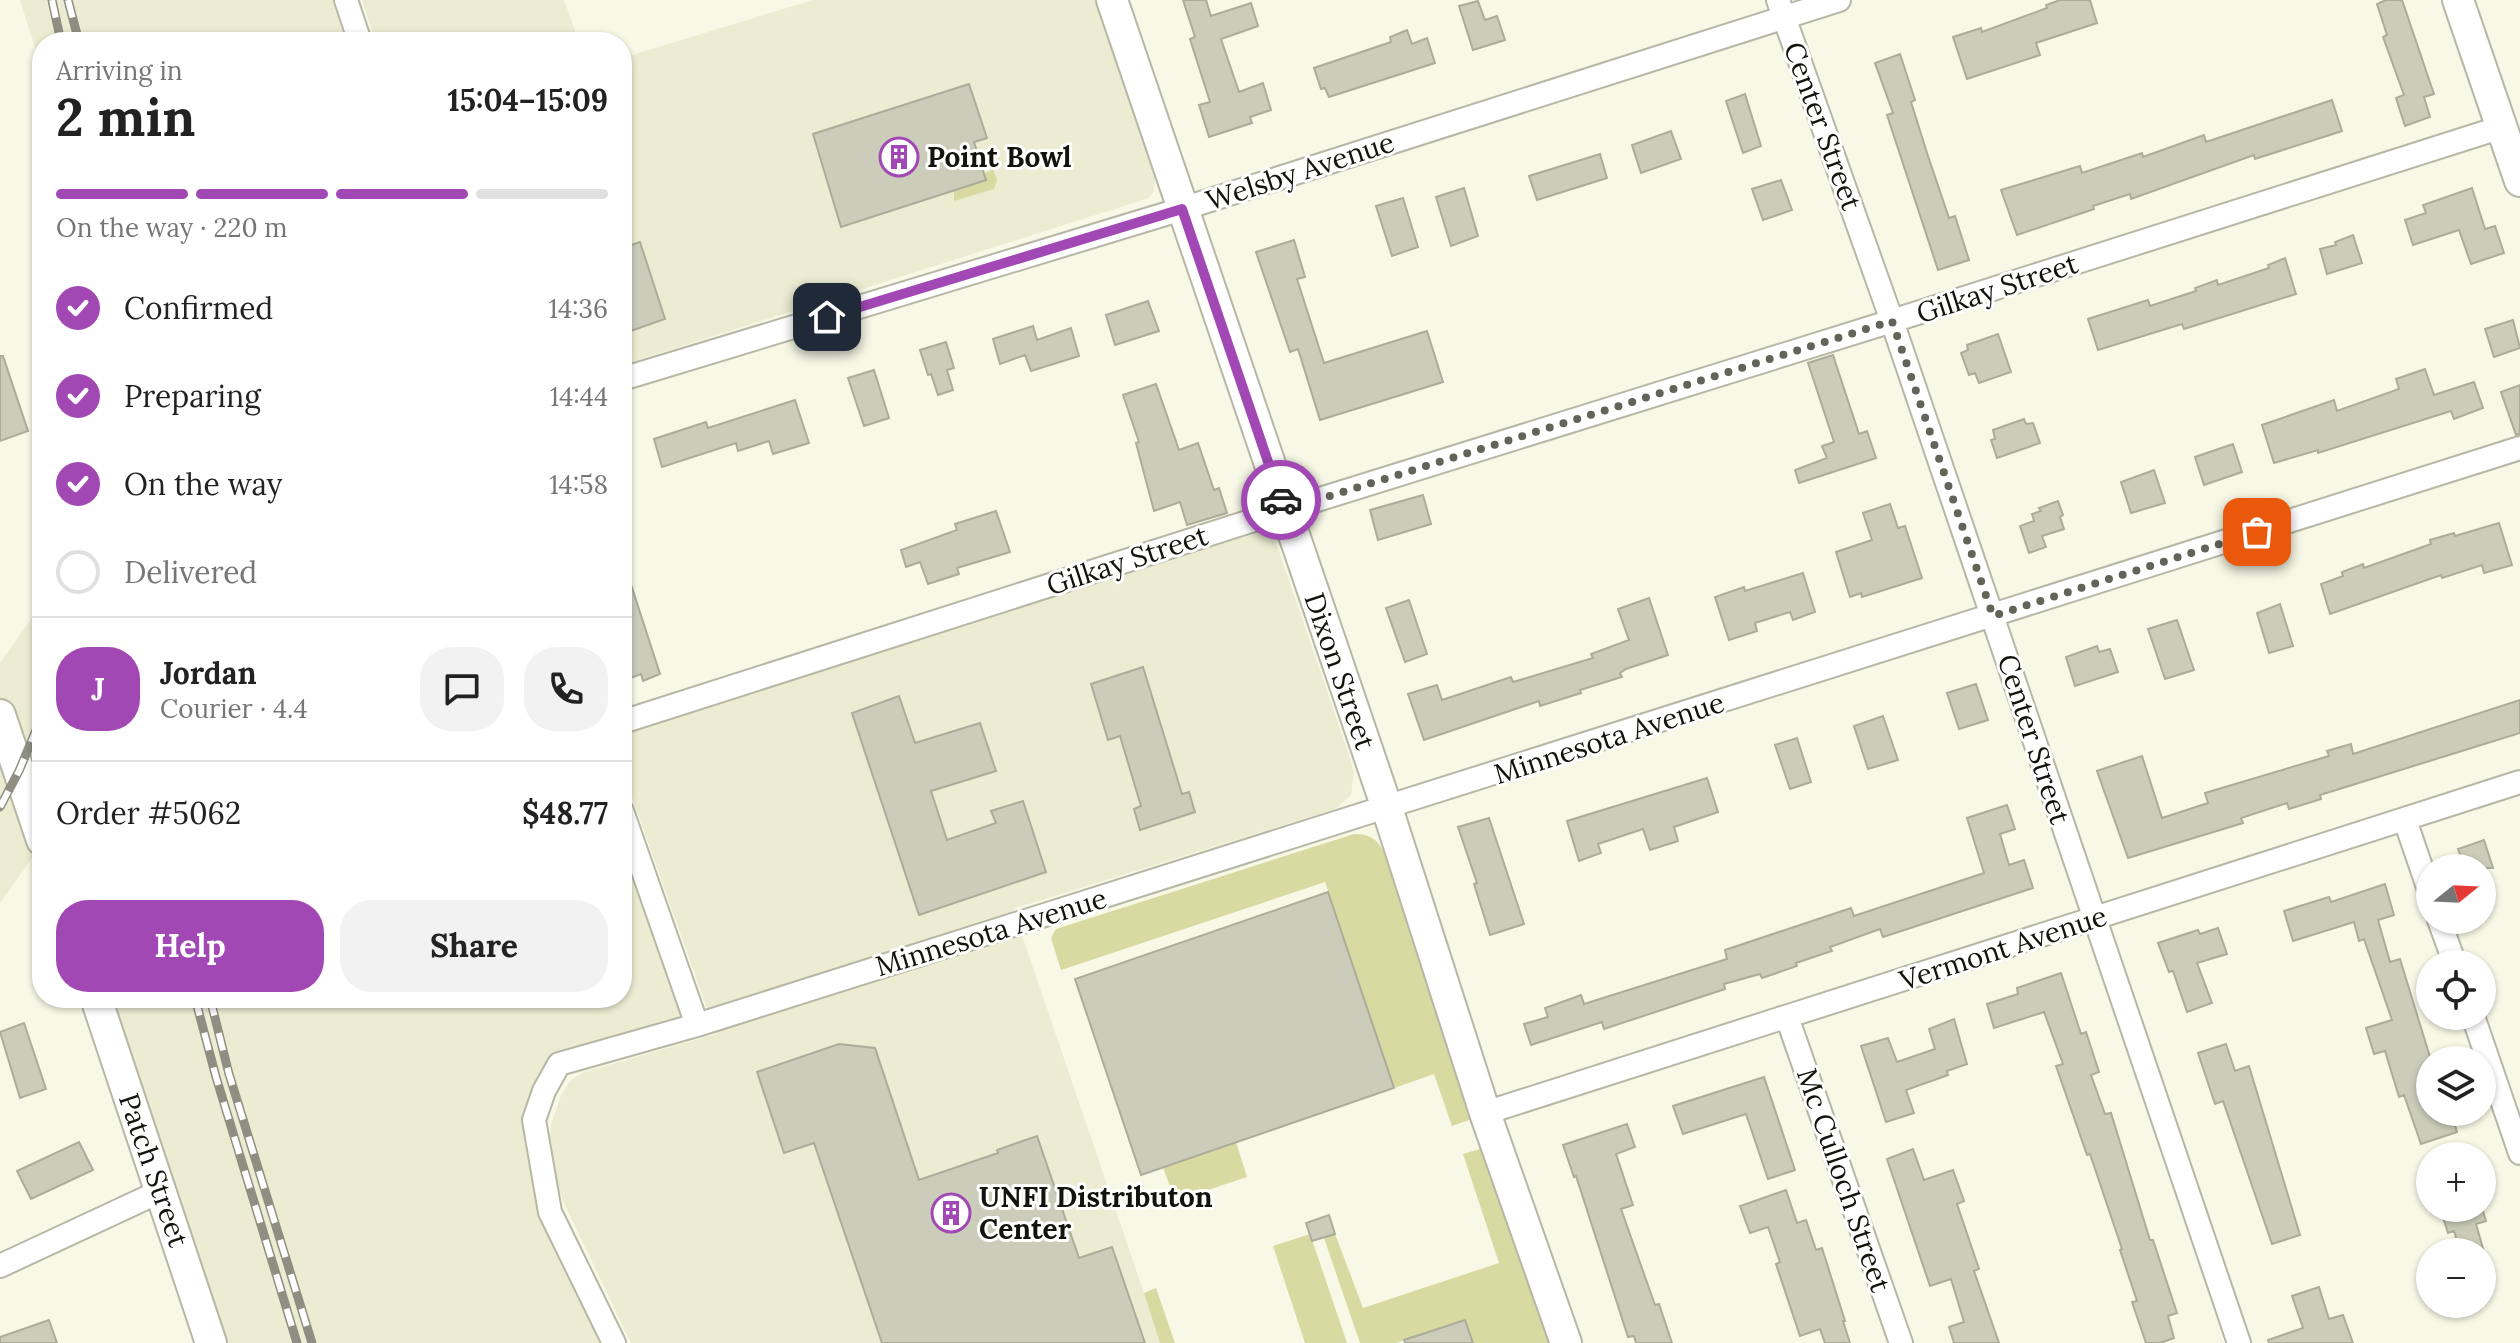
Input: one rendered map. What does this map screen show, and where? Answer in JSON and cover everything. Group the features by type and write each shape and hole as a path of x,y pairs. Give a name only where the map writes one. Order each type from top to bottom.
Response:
{"street":[{"path":"346,0 357,32"},
{"name":"Dixon Street","path":"1112,0 1387,808 1485,1113 1566,1343"},
{"name":"Welsby Avenue","path":"632,376 1182,209 1781,9 1839,0"},
{"path":"2458,0 2520,181"},
{"name":"Center Street","path":"1781,9 1892,321 2239,1343"},
{"name":"Gilkay Street","path":"632,719 2502,127"},
{"name":"Minnesota Avenue","path":"614,1343 550,1212 534,1120 544,1091 559,1064 697,1025 2520,448"},
{"path":"0,715 32,810"},
{"name":"Vermont Avenue","path":"1485,1113 2520,782"},
{"path":"2405,820 2417,854"},
{"path":"632,840 697,1025"},
{"name":"Patch Street","path":"99,1008 211,1343"},
{"name":"Mc Culloch Street","path":"1787,1017 1901,1343"},
{"path":"2478,1030 2520,1153"},
{"path":"0,1266 161,1191"}],"shaded area":[{"path":"20,0 346,0 357,32 32,32 32,38"},
{"path":"362,0 564,0 575,32 373,32"},
{"path":"813,0 1096,0 1155,177 1154,191 1149,198 632,362 632,55"},
{"path":"1259,530 1274,539 1349,755 1354,772 1351,795 1335,809 1013,909 1161,1343 631,1343 563,1201 556,1180 551,1125 560,1098 570,1081 584,1072 716,1034 632,797 632,725"},
{"path":"32,618 32,858 0,903 0,663"},
{"path":"632,840 697,1025 559,1064 534,1120 550,1212 614,1343 211,1343 99,1008 632,1008"}],"green space":[{"path":"993,169 997,180 994,189 954,201 954,190"},
{"path":"1354,834 1372,838 1384,853 1472,1119 1452,1126 1434,1074 1394,1088 1325,882 1061,970 1051,938 1056,929"},
{"path":"1236,1142 1247,1177 1175,1201 1163,1167"},
{"path":"1483,1148 1550,1343 1473,1343 1464,1320 1396,1343 1360,1343 1324,1238 1335,1234 1363,1308 1499,1263 1463,1154"},
{"path":"1310,1234 1347,1343 1305,1343 1273,1246"},
{"path":"1156,1288 1175,1343 1160,1343 1144,1293"}],"building":[{"path":"1183,0 1206,0 1211,16 1251,3 1258,26 1221,39 1239,92 1263,83 1271,110 1250,117 1252,123 1209,137 1199,105 1210,102 1190,39 1195,37"},
{"path":"2060,0 2090,0 2097,23 2036,43 2040,55 1967,79 1953,37 1981,28 1982,32 2047,8 2046,5"},
{"path":"2386,0 2402,0 2434,94 2424,97 2430,117 2405,126 2396,98 2404,95 2383,37 2387,35 2377,4"},
{"path":"1478,1 1485,20 1497,16 1505,40 1473,50 1459,6"},
{"path":"1407,30 1412,44 1427,38 1435,63 1329,97 1325,88 1321,89 1314,68 1391,42 1390,37"},
{"path":"1900,54 1928,156 1949,218 1955,216 1969,260 1938,270 1887,115 1893,113 1875,63"},
{"name":"Point Bowl","path":"969,84 987,138 974,142 986,180 841,227 813,134"},
{"path":"1745,94 1761,146 1743,153 1726,101"},
{"path":"2332,100 2342,131 2255,159 2254,155 2131,199 2130,194 2017,235 2001,190 2080,166 2082,173 2142,153 2143,157 2204,135 2206,142"},
{"path":"1671,131 1681,159 1641,173 1632,145"},
{"path":"1600,154 1607,178 1537,200 1529,176"},
{"path":"1781,180 1792,210 1763,220 1752,189"},
{"path":"1464,188 1478,236 1451,246 1436,197"},
{"path":"2472,188 2485,229 2495,226 2504,253 2471,264 2459,230 2413,245 2405,220 2426,213 2423,205"},
{"path":"1403,198 1418,247 1392,256 1376,206"},
{"path":"2353,235 2362,263 2327,274 2320,249 2336,245 2335,242"},
{"path":"1294,240 1305,277 1297,279 1324,363 1427,331 1443,382 1320,420 1298,349 1290,352 1256,252"},
{"path":"640,242 665,319 632,331 632,245"},
{"path":"2285,258 2296,294 2184,329 2182,324 2098,350 2088,319 2148,300 2150,306 2196,291 2195,288 2217,280 2218,285 2269,268 2268,265"},
{"path":"1148,301 1159,331 1115,345 1106,315"},
{"path":"2513,320 2520,348 2494,357 2485,329"},
{"path":"1033,326 1037,340 1071,328 1079,356 1031,371 1025,355 1000,364 993,339"},
{"path":"1998,334 2011,372 1979,383 1975,373 1969,375 1961,353 1968,350 1967,345"},
{"path":"946,342 954,368 947,370 953,390 938,395 920,350"},
{"path":"1833,355 1859,434 1867,431 1876,458 1799,483 1795,470 1827,458 1822,446 1834,442 1808,363"},
{"path":"0,356 3,356 28,431 0,441"},
{"path":"2425,369 2434,395 2474,382 2483,408 2454,419 2451,411 2318,453 2318,450 2274,463 2262,425 2334,400 2337,411 2399,389 2396,379"},
{"path":"874,370 889,418 864,426 848,378"},
{"path":"1156,384 1179,450 1198,443 1214,490 1219,488 1227,513 1187,525 1180,502 1154,511 1136,443 1139,442 1123,395"},
{"path":"2520,385 2520,434 2516,435 2501,392"},
{"path":"795,400 809,443 773,454 769,441 738,451 736,443 662,467 654,439 706,422 708,428"},
{"path":"2024,419 2026,424 2033,423 2040,443 1997,458 1991,440 1995,439 1993,430"},
{"path":"2233,444 2242,472 2204,485 2195,457"},
{"path":"2154,470 2165,503 2131,513 2121,482"},
{"path":"1423,495 1431,524 1378,540 1370,510"},
{"path":"2058,501 2064,529 2042,536 2046,547 2029,553 2020,526 2034,521 2032,514 2041,511 2039,508"},
{"path":"1890,504 1898,528 1905,526 1922,578 1862,597 1861,593 1850,597 1836,552 1872,540 1863,513"},
{"path":"996,511 1010,552 957,568 959,574 928,584 920,562 906,567 901,550 957,530 955,524"},
{"path":"2499,523 2512,565 2484,573 2482,565 2442,578 2441,575 2330,614 2321,584 2343,576 2342,572 2363,564 2364,568 2431,544 2430,540"},
{"path":"1803,573 1815,612 1793,620 1790,612 1755,623 1757,631 1729,640 1715,597"},
{"path":"632,588 660,674 643,681 641,674 632,677"},
{"path":"1649,598 1668,655 1626,669 1620,673 1622,677 1580,690 1581,693 1540,706 1539,701 1424,740 1408,694 1437,685 1442,700 1511,677 1513,682 1593,658 1591,654 1629,640 1618,609"},
{"path":"1409,600 1427,654 1405,662 1386,608"},
{"path":"2280,604 2293,646 2269,653 2257,613"},
{"path":"2177,620 2194,670 2165,679 2148,629"},
{"path":"2097,646 2099,652 2110,649 2118,672 2075,686 2066,657"},
{"path":"1143,667 1182,794 1189,792 1195,812 1140,830 1134,809 1141,806 1120,736 1108,740 1091,684"},
{"path":"1976,684 1988,720 1959,729 1947,693"},
{"path":"899,696 915,743 980,723 996,771 931,791 947,840 996,823 991,811 1023,801 1046,872 919,915 852,713"},
{"path":"2520,700 2520,733 2320,795 2321,799 2289,809 2287,803 2241,818 2243,823 2128,858 2097,771 2142,756 2162,818 2208,803 2205,793 2329,756 2327,751 2351,744 2353,754"},
{"path":"1883,716 1898,760 1868,769 1854,726"},
{"path":"1797,738 1811,782 1790,789 1775,745"},
{"path":"1707,778 1718,812 1674,827 1678,841 1650,850 1643,829 1598,844 1601,853 1579,861 1567,821"},
{"path":"2007,805 2015,829 2000,834 2009,865 2024,860 2033,888 1883,937 1880,929 1830,947 1832,951 1762,978 1760,974 1724,984 1725,989 1604,1029 1602,1022 1531,1045 1524,1024 1548,1017 1545,1008 1581,995 1584,1004 1727,959 1725,950 1851,908 1854,916 1984,873 1967,818"},
{"path":"1489,818 1524,924 1490,935 1458,827"},
{"path":"2484,840 2488,854 2460,854 2458,849"},
{"path":"2385,884 2394,915 2378,920 2390,962 2400,959 2416,1011 2416,1030 2422,1030 2427,1046 2416,1046 2416,1126 2455,1126 2457,1132 2420,1142 2404,1095 2399,1097 2385,1051 2374,1054 2366,1028 2392,1020 2364,939 2359,941 2354,922 2293,941 2284,911 2329,897 2331,902"},
{"path":"1328,892 1394,1088 1141,1175 1075,979"},
{"path":"2218,928 2227,954 2197,963 2212,1003 2187,1012 2173,971 2169,972 2158,943 2198,930 2200,934"},
{"path":"2061,973 2081,1034 2086,1032 2099,1072 2091,1075 2105,1114 2111,1113 2150,1240 2153,1240 2177,1313 2168,1316 2174,1338 2160,1343 2146,1343 2132,1302 2137,1301 2122,1249 2056,1066 2063,1064 2044,1012 1994,1028 1987,1004 2018,994 2017,988"},
{"path":"1954,1019 1967,1064 1947,1071 1948,1075 1906,1090 1914,1113 1886,1122 1861,1046 1888,1038 1897,1062 1935,1049 1929,1029"},
{"path":"24,1023 46,1089 20,1098 0,1032"},
{"name":"UNFI Distributon Center","path":"839,1044 875,1048 919,1180 1037,1136 1079,1258 1112,1247 1145,1343 882,1343 814,1143 784,1153 757,1072"},
{"path":"2226,1044 2235,1071 2249,1066 2300,1235 2272,1244 2223,1101 2215,1104 2198,1053"},
{"path":"1764,1077 1795,1170 1768,1179 1746,1114 1683,1134 1673,1106"},
{"path":"1627,1124 1635,1147 1616,1154 1633,1205 1621,1209 1672,1343 1636,1343 1634,1336 1628,1337 1563,1145"},
{"path":"79,1142 93,1170 31,1199 17,1171"},
{"path":"1913,1149 1924,1180 1953,1170 1964,1201 1957,1204 1979,1269 1974,1271 1999,1343 1954,1343 1949,1327 1964,1322 1951,1279 1930,1286 1887,1159"},
{"path":"1786,1190 1797,1223 1806,1220 1816,1250 1822,1248 1850,1343 1825,1343 1820,1329 1800,1336 1776,1264 1780,1262 1768,1227 1750,1233 1740,1206"},
{"path":"1329,1215 1335,1234 1312,1241 1306,1223"},
{"path":"2444,1222 2483,1222 2476,1224 2480,1238 2456,1238 2454,1231 2448,1233"},
{"path":"2319,1287 2329,1319 2343,1315 2353,1343 2269,1343 2268,1340 2303,1328 2292,1296"},
{"path":"49,1320 57,1343 0,1343 0,1337"},
{"path":"1465,1320 1473,1343 1405,1343 1404,1340"}],"railway":[{"path":"52,0 59,32"},
{"path":"68,0 76,32"},
{"path":"0,807 32,740"},
{"path":"198,1008 297,1343"},
{"path":"212,1008 229,1074 312,1343"}],"way so far":[{"path":"1281,500 1285,510 1892,321 1993,616 2257,532"}],"place":[{"name":"Point Bowl","path":"899,157"},
{"name":"UNFI Distributon Center","path":"951,1213"}],"route":[{"path":"827,317 1182,209 1281,500"}]}
